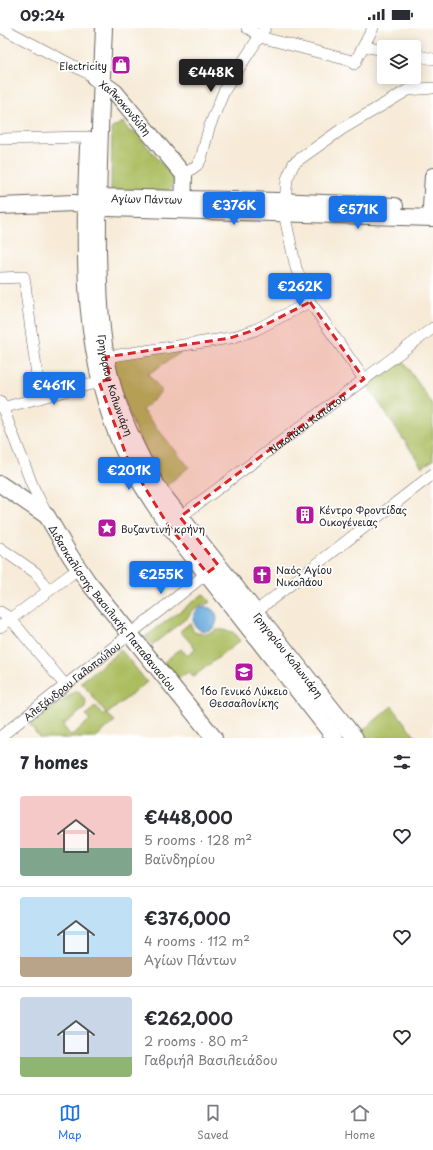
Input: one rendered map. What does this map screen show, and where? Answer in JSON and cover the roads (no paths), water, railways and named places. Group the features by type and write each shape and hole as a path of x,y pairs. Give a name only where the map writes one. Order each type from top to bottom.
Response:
{"main road":[{"name":"Γρηγορίου Κολωνιάρη","path":"89,203 97,78 93,28"},
{"name":"Γρηγορίου Κολωνιάρη","path":"104,28 88,137 89,203 99,298 100,358 112,423 128,460 145,490 168,524 213,569"},
{"name":"Χαλκοκονδύλη","path":"97,78 121,99 184,175"},
{"path":"183,204 184,175"},
{"path":"432,211 433,176"},
{"name":"Αγίων Πάντων","path":"0,206 89,203 183,204 432,211"},
{"name":"Γρηγορίου Κολωνιάρη","path":"105,380 145,466 180,516 213,569 250,616 355,738"},
{"path":"0,484 47,516"},
{"name":"Διδασκαλίσσης Βασιλικής Παπαθανασίου","path":"47,516 78,569 214,738"},
{"name":"Γρηγορίου Κολωνιάρη","path":"250,616 335,738"}],"street":[{"name":"Χαλκοκονδύλη","path":"2,28 97,78"},
{"path":"246,28 355,63 373,28"},
{"path":"184,175 197,165 201,159 209,128 224,91 262,32"},
{"path":"364,46 377,49"},
{"path":"421,56 433,59"},
{"path":"364,380 310,302 296,268 285,207 288,174 294,163 301,157 342,129 408,90 433,88"},
{"path":"0,139 88,137"},
{"path":"0,278 24,277 40,398"},
{"path":"100,358 230,338 255,330 310,302"},
{"name":"Νικολάου Καπάτου","path":"180,516 433,328"},
{"path":"1,404 40,398 105,380"},
{"name":"Διδασκαλίσσης Βασιλικής Παπαθανασίου","path":"1,404 33,487 47,516"},
{"path":"250,616 433,474"},
{"path":"0,548 34,571 48,591"},
{"path":"0,627 10,618 78,569"},
{"name":"Αλεξάνδρου Γαλοπούλου","path":"0,737 213,569"},
{"path":"0,612 10,618 66,684"}],"water":[{"path":"205,607 213,611 217,619 213,627 205,631 197,627 193,619 197,611"}],"place":[{"name":"Electricity","path":"121,65"},
{"name":"Κέντρο Φροντίδας Οικογένειας","path":"305,515"},
{"name":"Βυζαντινή κρήνη","path":"107,528"},
{"name":"Ναός Αγίου Νικολάου","path":"262,575"},
{"name":"16ο Γενικό Λύκειο Θεσσαλονίκης","path":"244,672"}]}
